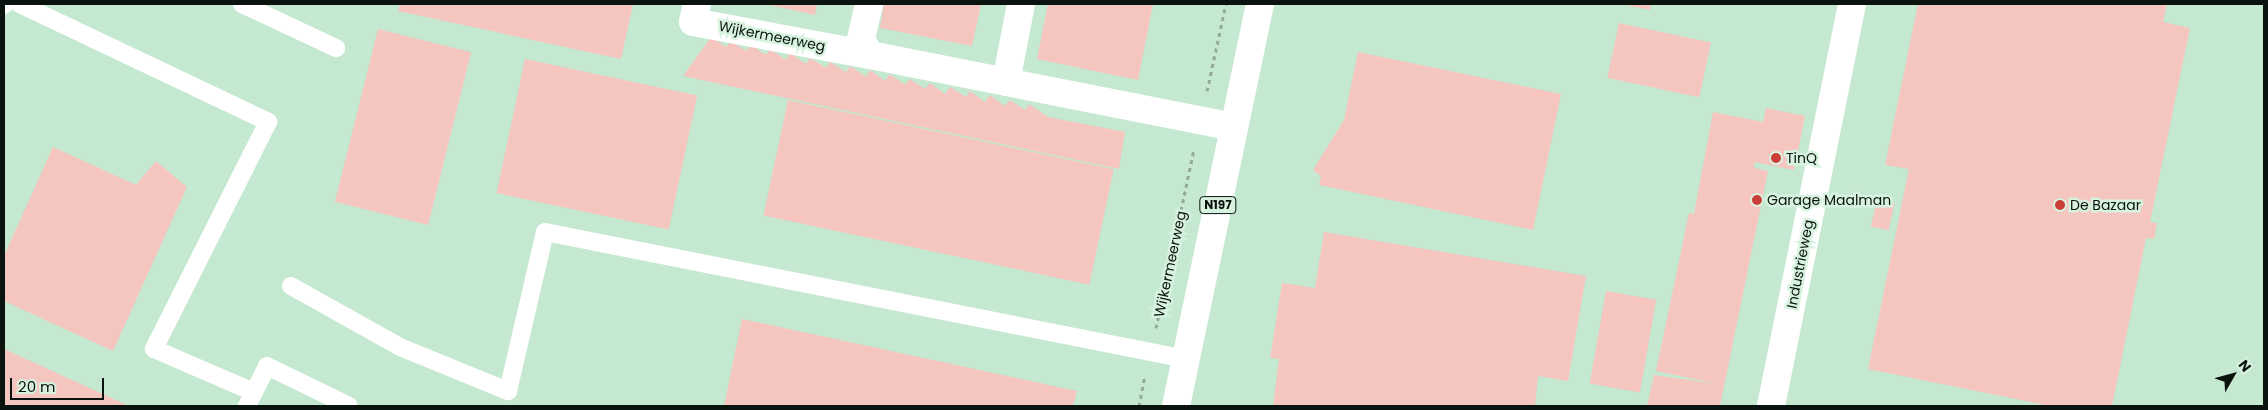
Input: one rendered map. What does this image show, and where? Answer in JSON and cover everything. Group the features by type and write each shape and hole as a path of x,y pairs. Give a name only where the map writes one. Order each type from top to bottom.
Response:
{"street":[{"name":"Wijkermeerweg","path":"697,4 693,22 870,54 1234,127"},
{"path":"869,4 861,40 870,54"},
{"path":"1006,82 1021,4"},
{"name":"N197","path":"1176,406 1260,4"},
{"name":"Industrieweg","path":"1771,406 1852,4"}],"lane":[{"path":"20,4 268,122 154,349 250,399 267,366 349,406"},
{"path":"242,4 336,48"},
{"path":"291,286 400,346 508,391 545,232 1150,354 1186,359"}],"path":[{"name":"Wijkermeerweg","path":"1139,406 1226,4"}],"shaded area":[{"path":"4,4 2264,4 2264,406 4,406"}],"building":[{"path":"400,4 633,4 621,59 398,11"},
{"path":"765,4 817,4 815,15"},
{"path":"884,4 981,4 972,46 880,28"},
{"path":"1048,4 1153,4 1138,80 1037,59"},
{"path":"1621,4 1651,4 1650,10"},
{"name":"De Bazaar","path":"1918,4 2167,4 2163,22 2190,28 2150,222 2157,223 2154,239 2146,238 2112,406 2050,406 1868,369 1909,169 1885,165"},
{"path":"1619,23 1711,43 1699,97 1607,78"},
{"path":"378,29 471,52 428,225 335,202"},
{"path":"711,37 726,47 731,41 746,51 751,45 766,55 770,49 786,60 790,53 806,64 810,58 826,68 830,62 846,72 850,66 866,77 870,70 885,81 890,74 905,85 910,79 925,89 930,83 945,94 950,87 966,97 970,91 985,102 990,95 1005,106 1010,100 1025,110 1029,104 1048,117 1125,132 1119,169 683,76"},
{"path":"1358,52 1561,94 1533,230 1319,185 1321,176 1313,170 1344,120"},
{"path":"525,59 697,96 669,230 497,193"},
{"path":"788,100 1114,169 1089,285 763,215"},
{"path":"1766,108 1805,116 1794,170 1755,162 1754,168 1768,171 1720,406 1647,406 1654,375 1718,384 1656,371 1689,213 1694,214 1713,112 1763,122"},
{"path":"53,147 136,185 156,161 187,187 113,351 4,301 4,256"},
{"path":"1877,200 1895,204 1888,230 1871,226"},
{"path":"1324,232 1586,276 1568,381 1538,376 1535,406 1273,406 1279,359 1270,358 1282,283 1315,288"},
{"path":"1606,291 1656,300 1640,392 1590,384"},
{"path":"742,319 1077,391 1073,406 724,406"},
{"path":"4,349 129,406 4,406"}],"place":[{"name":"TinQ","path":"1776,158"},
{"name":"Garage Maalman","path":"1757,200"},
{"name":"De Bazaar","path":"2060,205"}]}
